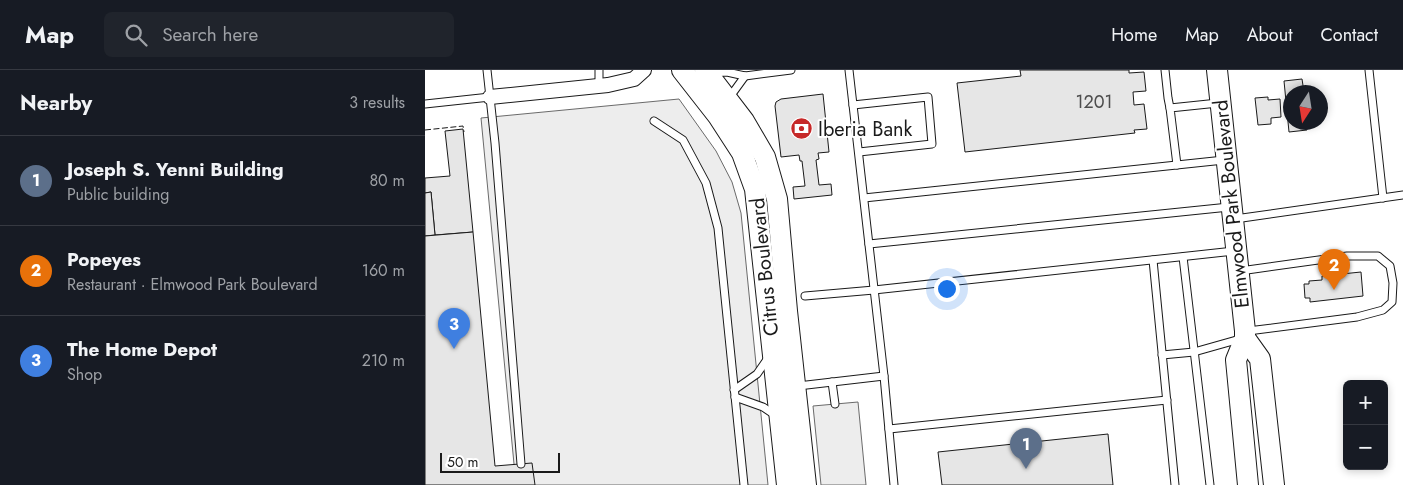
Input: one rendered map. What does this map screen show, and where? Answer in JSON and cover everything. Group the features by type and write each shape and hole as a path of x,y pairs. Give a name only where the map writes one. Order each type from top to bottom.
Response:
{"street":[{"path":"490,97 599,86 634,79 644,70"},
{"name":"Elmwood Park Boulevard","path":"1217,70 1245,334 1236,360 1248,485"},
{"name":"Citrus Boulevard","path":"698,75 721,105 755,189 773,351 786,388 806,485"},
{"name":"Citrus Boulevard","path":"721,105 744,121 765,157 777,199 786,388 780,418 787,485"},
{"name":"Elmwood Park Boulevard","path":"1245,334 1260,359 1274,485"}],"lane":[{"path":"487,70 521,464"},
{"path":"599,70 599,86"},
{"path":"698,75 727,72 745,76 791,70"},
{"path":"849,70 884,376 894,485"},
{"path":"1165,70 1177,165"},
{"path":"1369,70 1383,198"},
{"path":"721,105 745,76"},
{"path":"425,104 490,97"},
{"path":"853,106 927,97 932,144 859,152"},
{"path":"1171,108 1221,102"},
{"path":"654,121 683,140 706,183 718,228 744,485"},
{"path":"864,198 1227,160"},
{"path":"869,244 1233,213 1403,195"},
{"path":"805,296 1237,251"},
{"path":"1162,355 1194,352 1245,334 1357,317 1383,310 1392,302 1393,283 1390,266 1378,256 1347,256 1239,271"},
{"path":"1183,257 1210,485"},
{"path":"1153,260 1175,485"},
{"path":"734,394 757,374 773,351"},
{"path":"786,388 884,376"},
{"path":"833,382 835,404"},
{"path":"734,394 763,407 780,418"},
{"path":"889,429 1167,400"}],"shaded area":[{"path":"679,99 716,151 732,182 741,213 768,485 516,485 481,118"},
{"path":"858,402 866,485 821,485 813,406"}],"building":[{"path":"1020,70 1129,70 1129,73 1144,72 1146,91 1133,92 1134,105 1144,104 1147,129 1134,130 1135,133 965,152 957,83 1021,76"},
{"path":"1302,79 1303,85 1284,85 1284,81"},
{"name":"Iberia Bank","path":"823,94 829,152 818,153 819,159 816,160 819,185 831,184 832,195 794,199 793,187 805,186 802,161 800,161 799,155 781,157 776,102 781,99"},
{"path":"1268,97 1268,100 1280,99 1281,117 1271,118 1271,124 1258,125 1255,98"},
{"path":"463,129 473,232 435,235 431,192 425,193 425,178 450,176 445,131"},
{"path":"1289,130 1307,130 1289,132"},
{"path":"431,192 435,235 425,236 425,193"},
{"path":"473,232 495,466 532,463 535,485 425,485 425,236"},
{"path":"1361,272 1363,296 1310,302 1310,298 1305,298 1304,284 1309,284 1309,281 1322,280 1322,276"},
{"path":"1108,434 1113,485 942,485 938,452"}],"fence":[{"path":"425,130 463,126 464,132"}],"place":[{"name":"Iberia Bank","path":"802,129"},
{"name":"Popeyes","path":"1334,290"},
{"name":"The Home Depot","path":"454,349"},
{"name":"Joseph S. Yenni Building","path":"1026,469"}]}
